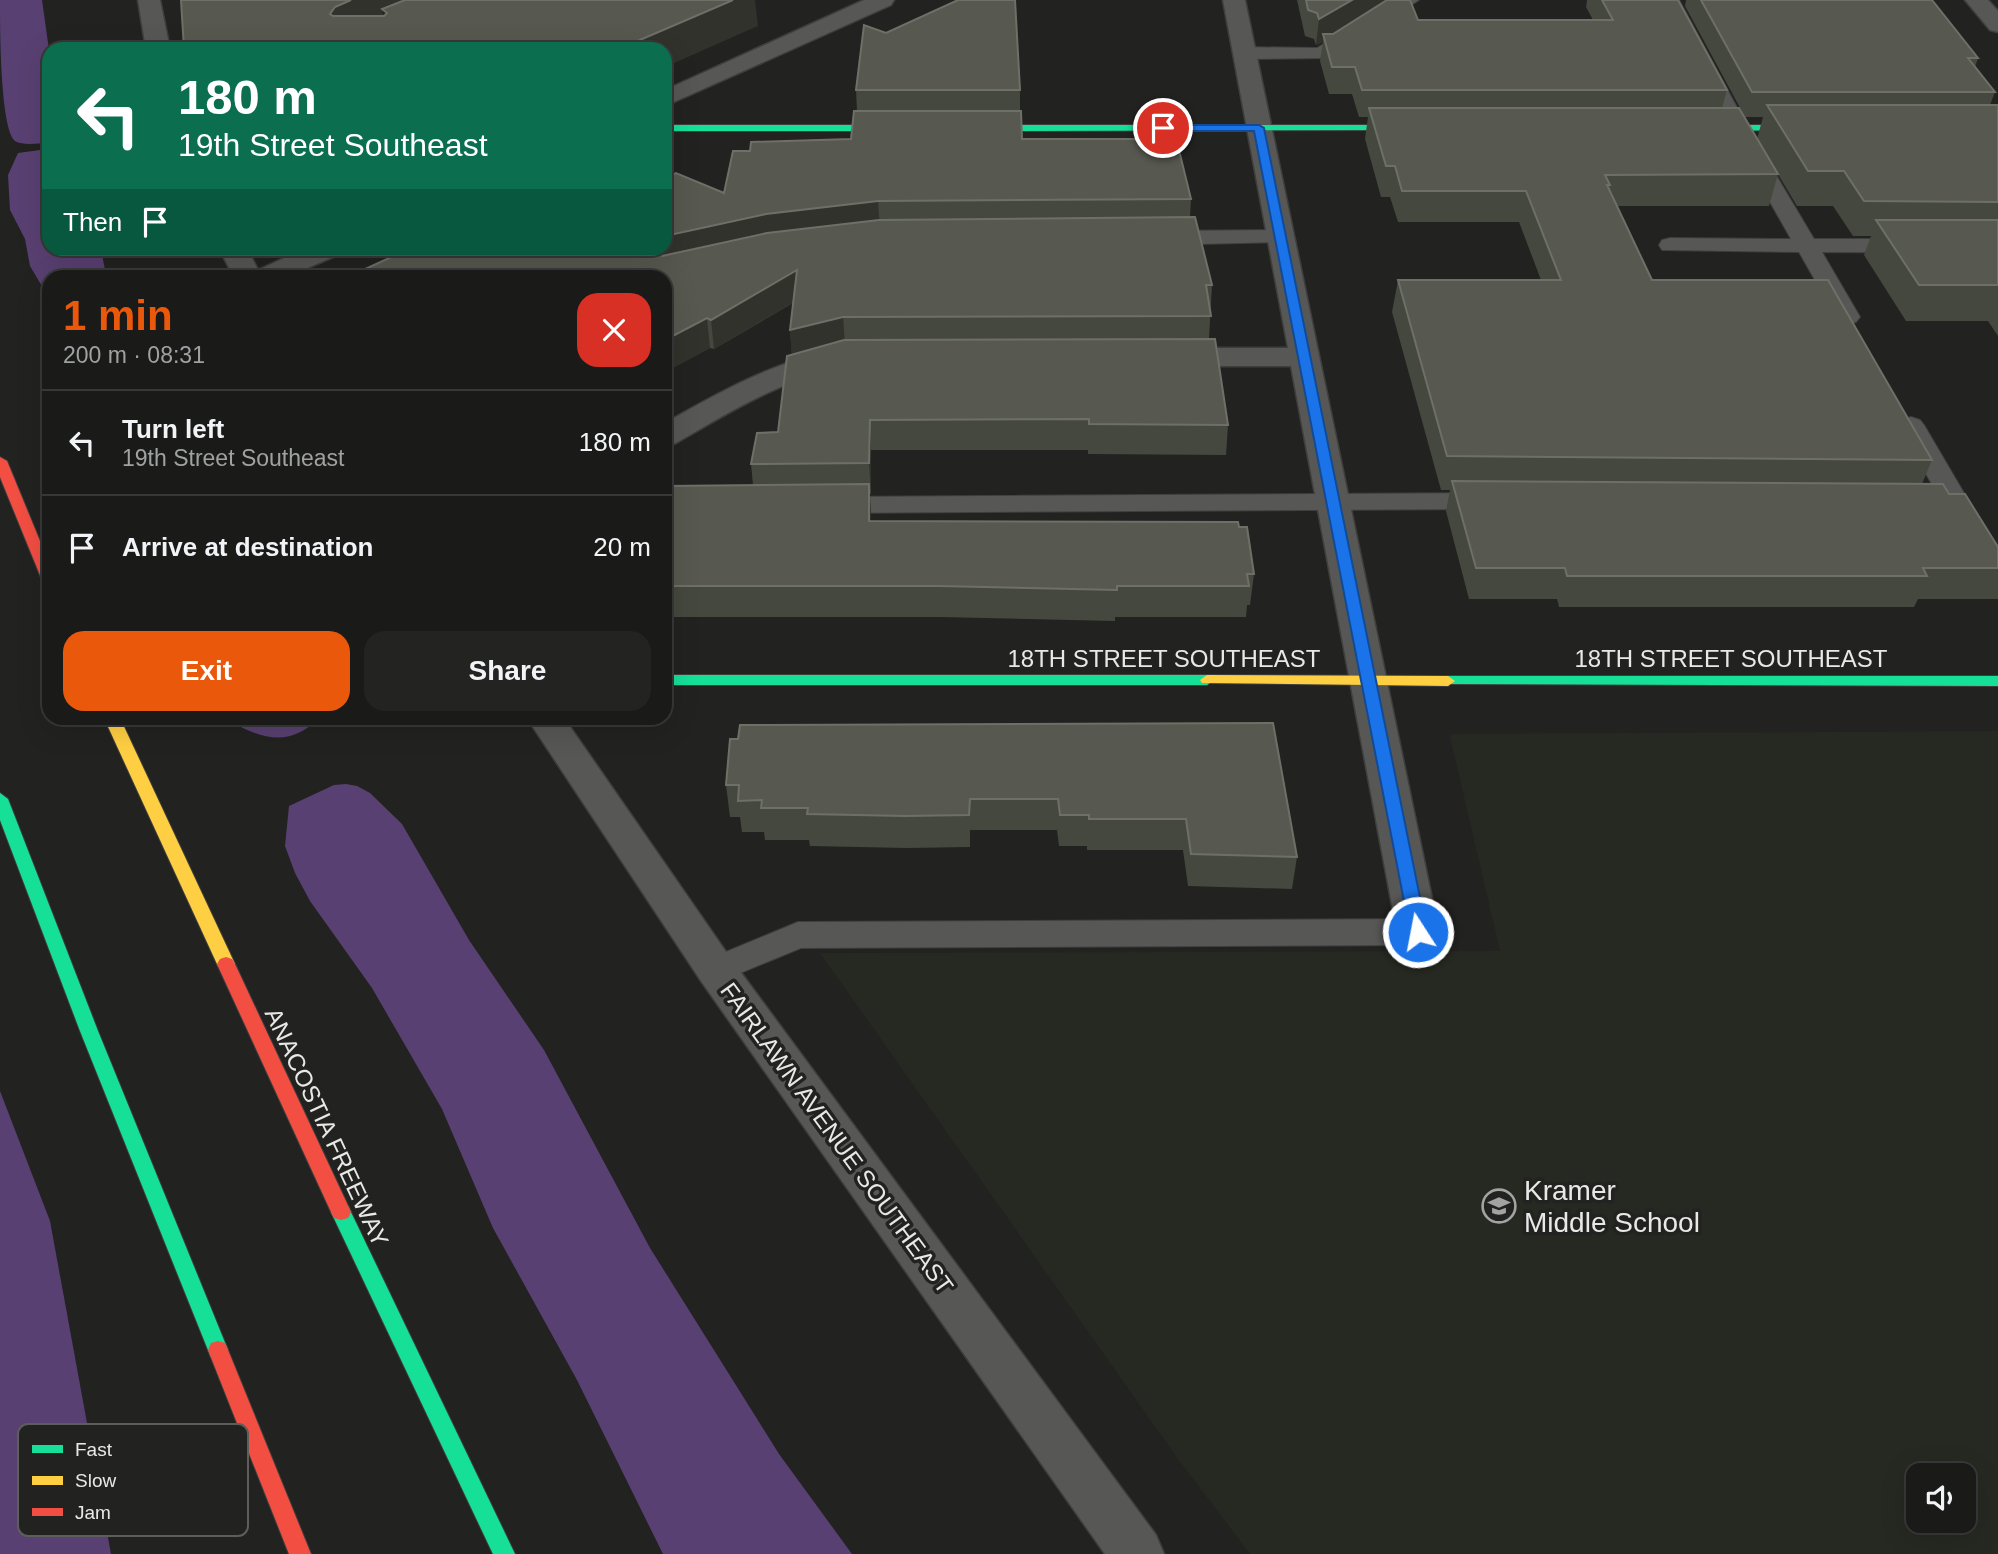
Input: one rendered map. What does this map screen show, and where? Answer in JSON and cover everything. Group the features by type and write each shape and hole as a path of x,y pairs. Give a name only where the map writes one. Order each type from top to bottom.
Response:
{"main road":[{"path":"672,128 924,128"},
{"path":"950,128 1434,128"},
{"path":"1683,128 1829,128"},
{"path":"0,461 42,563"},
{"name":"18TH STREET SOUTHEAST","path":"672,680 1998,681"},
{"name":"ANACOSTIA FREEWAY","path":"115,725 351,1233 504,1554"},
{"path":"0,799 94,1044 247,1424"},
{"path":"248,1425 300,1554"}],"street":[{"path":"149,0 157,42"},
{"path":"672,96 883,0"},
{"path":"1234,0 1418,932"},
{"path":"1976,0 1998,25"},
{"path":"280,270 312,256"},
{"path":"672,432 774,376 820,361 859,357"},
{"path":"1130,357 1305,357"},
{"name":"FAIRLAWN AVENUE SOUTHEAST","path":"550,725 716,970 1137,1554"}],"lane":[{"path":"1244,53 1321,54 1410,0"},
{"path":"1670,0 1738,128 1861,339"},
{"path":"1137,238 1280,237"},
{"path":"1670,245 1998,246"},
{"path":"1902,410 1998,575"},
{"path":"804,505 1511,501"},
{"path":"1929,503 1956,503"},
{"path":"716,970 798,935 1418,932"}],"shaded area":[{"path":"0,0 42,0 48,42 42,42 42,143 18,143 10,132 4,97"},
{"path":"42,151 42,256 102,256 105,270 42,270 42,286 30,266 25,239 10,210 8,175 18,153"},
{"path":"237,725 311,725 283,737 260,735"},
{"name":"Kramer Middle School","path":"1998,731 1998,1554 1250,1554 1178,1459 820,953 1500,951 1450,737 1453,734"},
{"path":"346,784 370,793 402,824 469,940 544,1050 650,1248 779,1454 852,1554 663,1554 577,1380 493,1228 442,1109 372,988 310,901 295,873 285,846 289,806 334,785"},
{"path":"0,1091 50,1221 87,1424 18,1424 18,1536 108,1536 111,1554 0,1554"}],"building":[{"path":"181,0 351,0 335,7 330,14 384,16 387,13 382,9 405,0 733,0 635,42 184,42"},
{"path":"958,0 1015,0 1020,90 856,90 864,25 886,33"},
{"path":"1306,0 1352,0 1319,19 1317,13 1308,10"},
{"path":"1387,0 1410,0 1418,20 1613,20 1602,0 1678,0 1727,90 1362,90 1355,67 1332,67 1323,34 1333,34"},
{"path":"1701,0 1932,0 1978,58 1968,58 1995,92 1752,92"},
{"path":"1767,105 1998,105 1998,202 1864,201 1844,171 1808,171"},
{"path":"1369,108 1739,108 1778,174 1605,175 1610,185 1607,185 1652,280 1828,280 1932,460 1447,456 1398,280 1561,280 1526,191 1402,191 1395,166 1386,166"},
{"path":"854,111 1021,111 1022,139 1172,139 1172,142 1177,142 1191,199 878,201 766,214 672,234 672,175 676,173 724,193 733,151 750,151 751,142 851,139"},
{"path":"1195,217 1212,285 1206,285 1211,316 843,317 790,330 797,270 711,320 707,318 672,336 672,270 363,270 394,256 672,256 672,254 767,233 879,220"},
{"path":"1876,220 1998,220 1998,285 1919,285"},
{"path":"1215,339 1228,425 1089,424 1089,419 870,420 869,463 751,464 757,433 778,432 787,356 844,340"},
{"path":"1452,481 1943,484 1949,494 1965,494 1998,547 1998,568 1923,568 1927,576 1567,576 1565,568 1476,568"},
{"path":"869,484 869,521 1238,522 1239,527 1247,527 1254,574 1247,574 1249,586 1117,586 1117,590 939,586 672,586 672,486"},
{"path":"1273,723 1297,857 1191,854 1186,819 1089,819 1089,815 1060,815 1058,799 970,799 969,815 807,814 808,808 761,808 762,800 738,801 739,785 726,785 730,739 738,739 740,725"}],"traffic: fast":[{"path":"672,128 904,128"},
{"path":"971,128 1418,128"},
{"path":"1699,128 1814,128"},
{"path":"672,680 1207,680"},
{"path":"1448,681 1998,681"},
{"path":"0,799 89,1031 218,1350"},
{"path":"341,1212 504,1554"}],"traffic: slow":[{"path":"1207,680 1448,681"},
{"path":"115,725 226,964"}],"traffic: jam":[{"path":"0,461 42,563"},
{"path":"226,964 341,1212"},
{"path":"218,1350 248,1424"},
{"path":"248,1425 300,1554"}],"place":[{"name":"Kramer Middle School","path":"1499,1206"}],"route":[{"path":"1163,128 1259,128 1418,932"}]}
